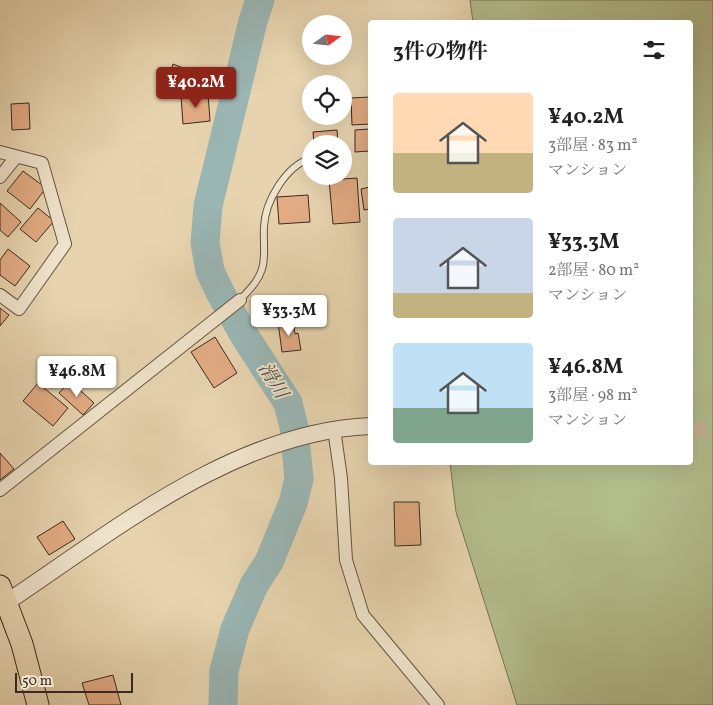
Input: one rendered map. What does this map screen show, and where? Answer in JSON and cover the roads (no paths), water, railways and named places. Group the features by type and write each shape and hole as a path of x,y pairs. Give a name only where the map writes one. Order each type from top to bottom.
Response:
{"highway":[{"path":"4,594 38,705"}],"street":[{"path":"0,152 42,164 65,244 19,308 0,294"},
{"path":"0,177 16,157"},
{"path":"0,490 240,300"},
{"path":"4,594 165,496 235,458 327,431 368,426"},
{"path":"327,431 341,478 346,560 363,615 438,705"}],"lane":[{"path":"240,300 254,286 263,268 264,226 267,206 285,178 302,162"}],"waterway":[{"name":"滑川","path":"223,705 224,671 235,629 254,585 269,562 293,503 299,479 294,427 288,403 244,335 221,294 210,271 205,243 208,206 253,21 260,0"}],"tunnel":[{"path":"693,430 713,430"}]}
